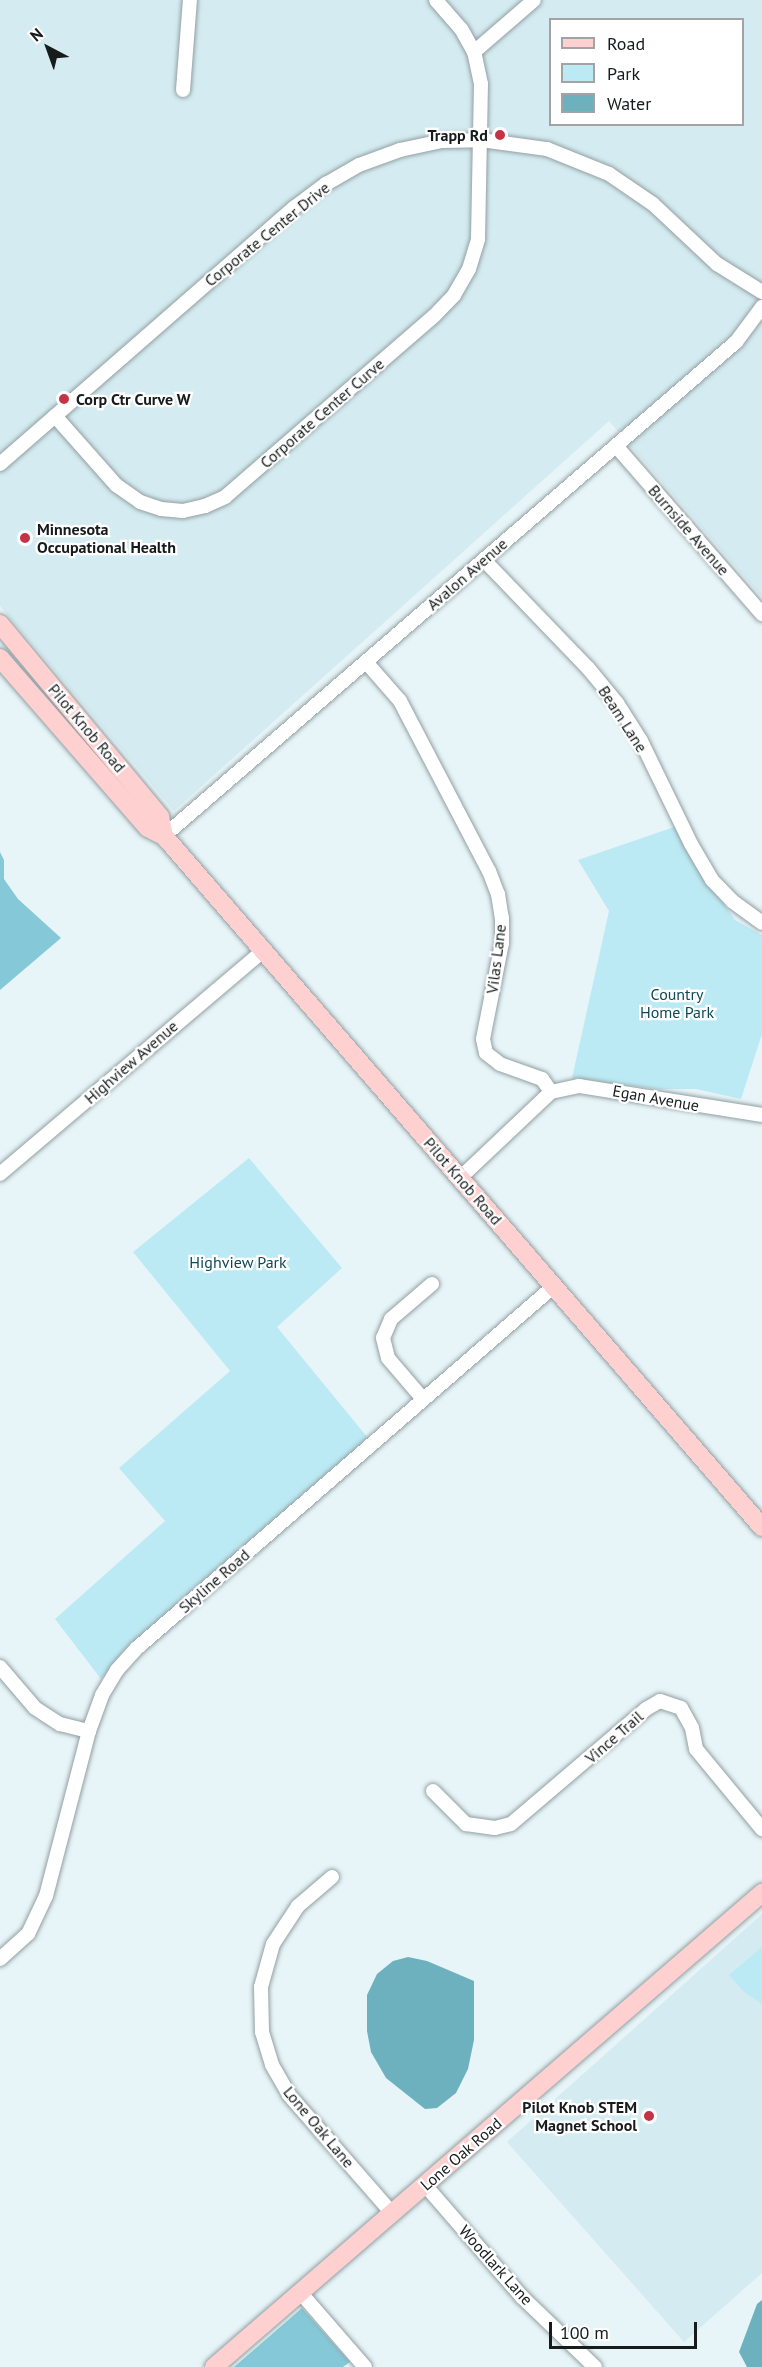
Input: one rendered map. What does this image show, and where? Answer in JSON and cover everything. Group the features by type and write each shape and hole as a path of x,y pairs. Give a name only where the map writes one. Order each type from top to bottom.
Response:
{"main road":[{"name":"Pilot Knob Road","path":"0,624 160,817 164,836"},
{"name":"Pilot Knob Road","path":"0,658 148,828 164,836 762,1527"},
{"name":"Lone Oak Road","path":"214,2367 762,1893"}],"street":[{"path":"183,90 190,0"},
{"name":"Corporate Center Curve","path":"55,416 116,485 140,502 161,509 183,511 205,506 225,497 434,316 454,295 469,269 478,239 481,84 474,52 461,29 436,0"},
{"path":"474,52 534,0"},
{"name":"Corporate Center Drive","path":"0,464 289,212 326,184 359,165 400,150 442,141 481,140 547,149 609,174 653,204 717,264 762,292"},
{"name":"Avalon Avenue","path":"164,836 736,342 762,307"},
{"name":"Burnside Avenue","path":"616,446 762,614"},
{"name":"Beam Lane","path":"484,560 588,668 617,703 641,741 691,844 712,880 732,901 762,923"},
{"name":"Vilas Lane","path":"366,662 400,701 489,871 498,894 502,918 502,943 483,1039 486,1053 500,1064 542,1079 551,1092"},
{"path":"98,772 112,759"},
{"name":"Highview Avenue","path":"0,1174 264,951"},
{"name":"Egan Avenue","path":"551,1092 579,1086 762,1115"},
{"path":"460,1178 551,1092"},
{"path":"423,1399 388,1358 382,1338 391,1319 432,1284"},
{"name":"Skyline Road","path":"0,1959 28,1934 46,1896 89,1731 102,1695 117,1670 137,1648 554,1286"},
{"path":"0,1667 35,1708 60,1724 89,1731"},
{"name":"Vince Trail","path":"433,1791 466,1824 495,1828 512,1824 646,1709 660,1701 671,1702 681,1708 688,1718 696,1749 703,1759 762,1829"},
{"name":"Lone Oak Lane","path":"332,1877 298,1906 273,1944 261,1987 262,2032 272,2065 289,2095 392,2213"},
{"name":"Woodlark Lane","path":"425,2185 522,2297 595,2367"},
{"path":"300,2292 365,2367"}],"shaded area":[{"path":"0,0 762,0 762,597 609,421 174,811 0,606"},
{"path":"0,852 4,860 4,879 18,899 61,938 0,990"},
{"name":"Pilot Knob STEM Magnet School","path":"762,1914 762,2273 684,2342 507,2142"},
{"path":"302,2308 350,2362 343,2367 234,2367"}],"green space":[{"name":"Country Home Park","path":"677,826 712,887 735,920 762,935 762,1034 741,1099 696,1089 657,1089 572,1078 609,911 578,860"},
{"name":"Highview Park","path":"249,1158 342,1268 277,1327 368,1438 127,1648 101,1679 55,1619 165,1521 119,1468 230,1371 133,1252"},
{"path":"762,1947 762,2004 744,1992 729,1975"}],"water":[{"path":"408,1957 427,1961 474,1981 474,2040 468,2069 456,2093 437,2108 425,2109 386,2078 371,2052 367,2031 367,1995 377,1974 393,1961"},
{"path":"762,2300 762,2367 747,2367 739,2352 757,2304"}],"place":[{"name":"Trapp Rd","path":"500,135"},
{"name":"Corp Ctr Curve W","path":"64,399"},
{"name":"Minnesota Occupational Health","path":"25,538"},
{"name":"Pilot Knob STEM Magnet School","path":"649,2116"}]}
